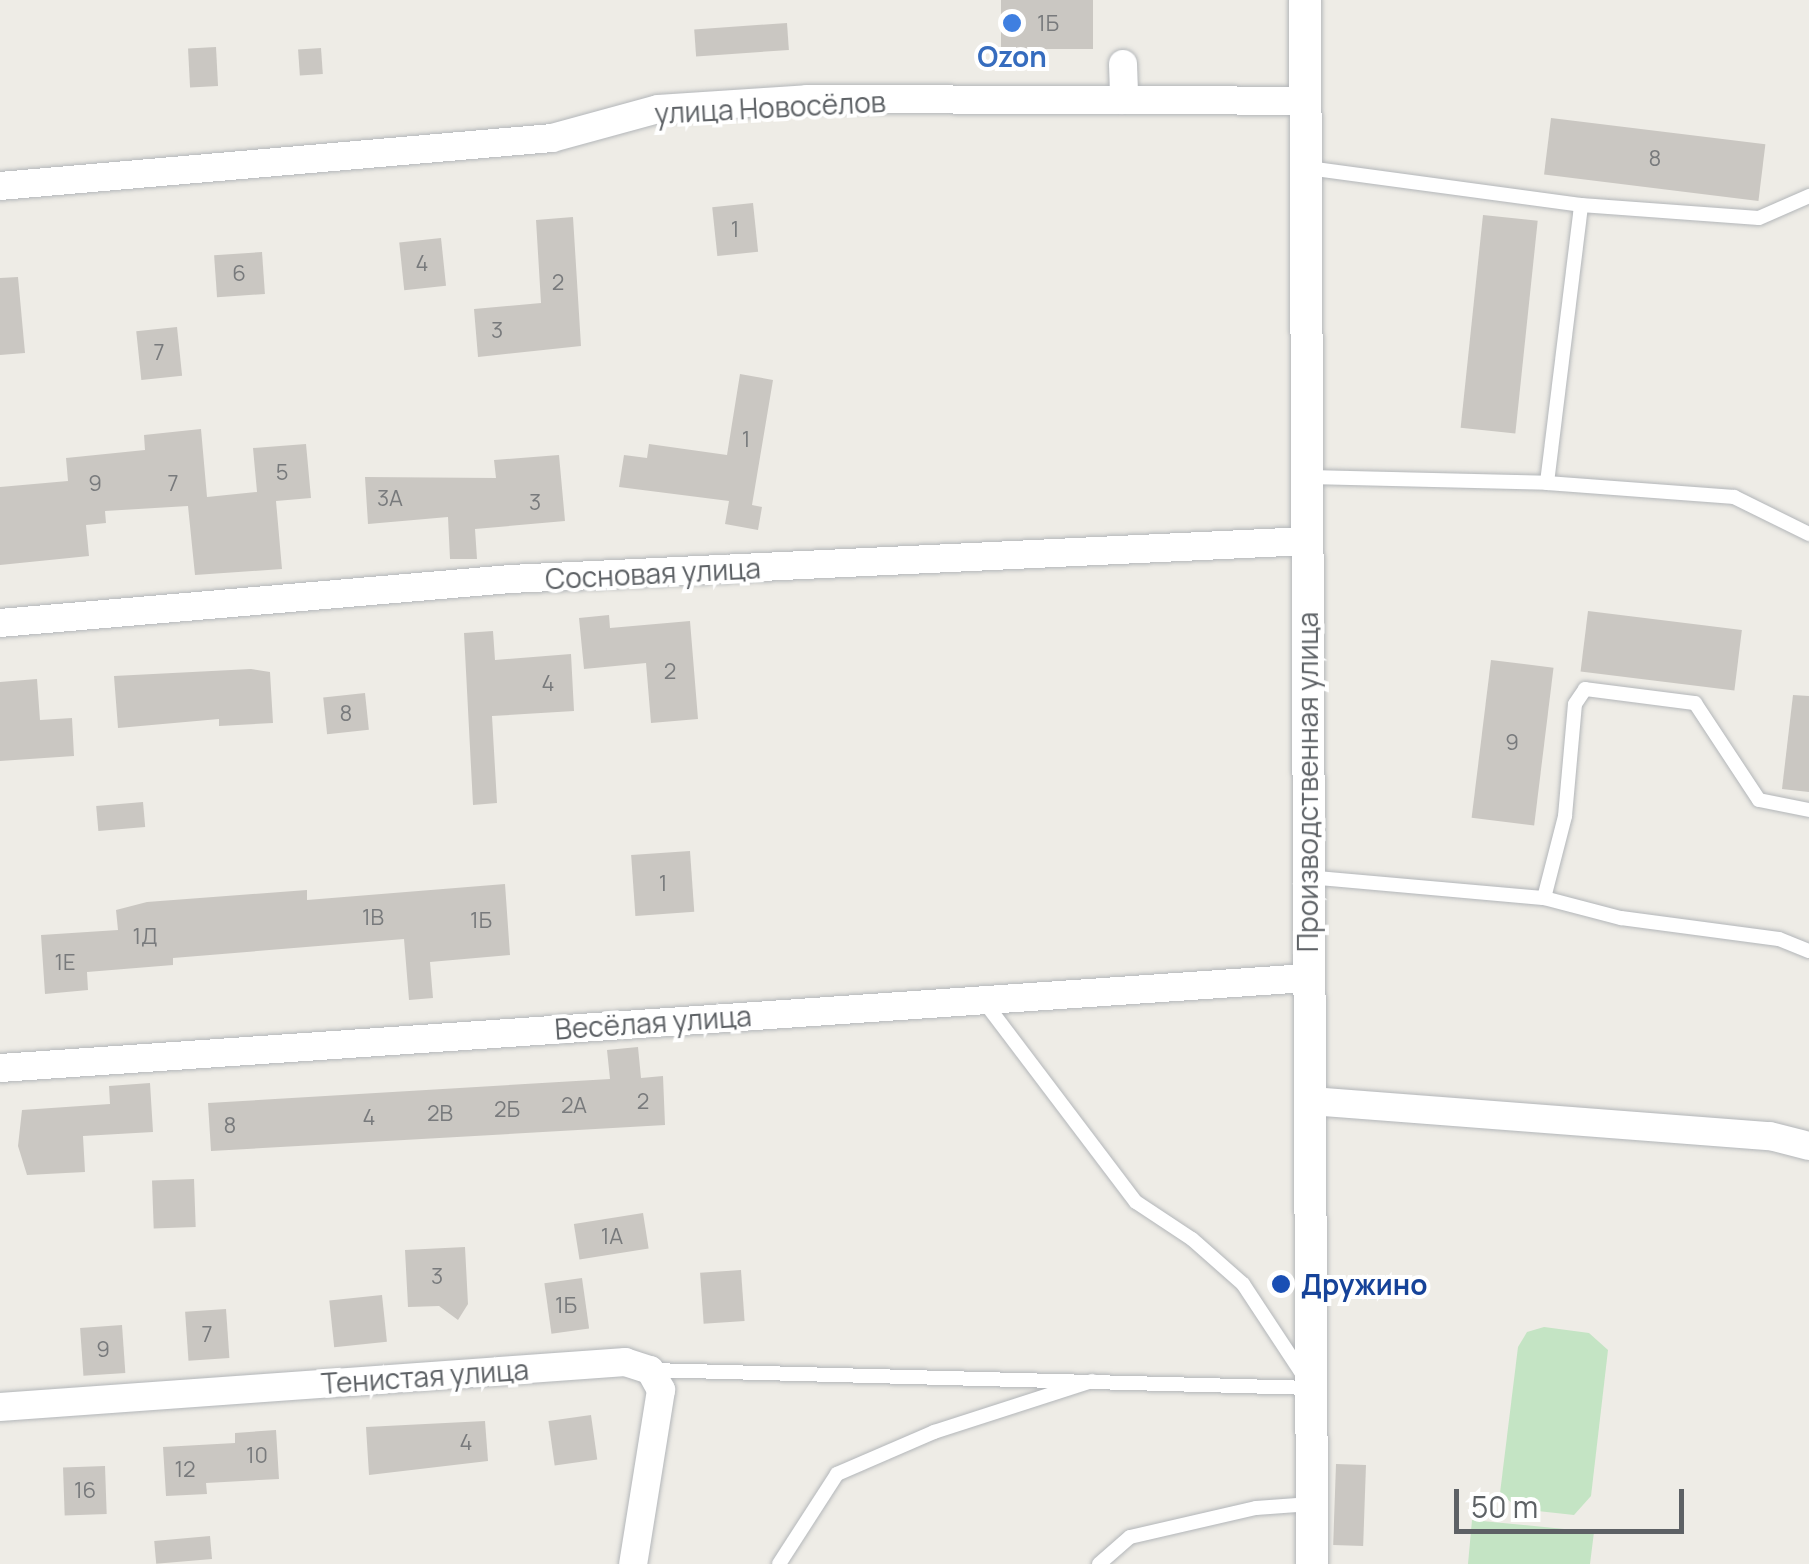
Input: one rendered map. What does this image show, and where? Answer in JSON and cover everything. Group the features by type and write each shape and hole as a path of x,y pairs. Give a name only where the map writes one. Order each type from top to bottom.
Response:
{"street":[{"name":"Производственная улица","path":"1305,0 1312,1564"},
{"path":"1122,64 1124,100"},
{"name":"улица Новосёлов","path":"0,186 552,138 658,109 807,100 1305,102"},
{"name":"Сосновая улица","path":"0,623 510,579 1307,541"},
{"name":"Весёлая улица","path":"0,1068 1307,978"},
{"path":"1312,1100 1770,1136 1809,1146"},
{"name":"Тенистая улица","path":"0,1407 599,1363 650,1370"},
{"path":"633,1564 661,1410 662,1390 650,1370"}],"lane":[{"path":"1305,168 1581,205 1759,218 1809,196"},
{"path":"1546,483 1581,205"},
{"path":"1308,477 1546,483 1734,497 1809,534"},
{"path":"1544,898 1565,816 1575,704 1585,689 1696,703 1759,800 1809,810"},
{"path":"1306,876 1544,898 1621,918 1780,939 1809,951"},
{"path":"983,1000 1136,1202 1192,1238 1243,1284 1312,1388"},
{"path":"650,1370 1103,1378 1312,1388"},
{"path":"779,1564 836,1474 934,1432 1103,1378"},
{"path":"1100,1564 1130,1536 1256,1508 1312,1504"}],"green space":[{"path":"1544,1327 1589,1333 1608,1350 1591,1496 1574,1515 1519,1509 1500,1493 1518,1347 1527,1332"},
{"path":"1472,1520 1594,1532 1590,1564 1468,1564"}],"building":[{"path":"1001,0 1093,0 1093,49 1001,49"},
{"path":"787,23 789,50 696,56 694,29"},
{"path":"216,47 218,86 190,87 188,48"},
{"path":"321,48 323,74 300,76 298,50"},
{"path":"1551,118 1765,144 1758,201 1544,175"},
{"path":"753,203 758,252 717,256 712,207"},
{"path":"1483,215 1538,221 1515,434 1461,428"},
{"path":"573,217 581,346 478,357 474,309 541,303 536,220"},
{"path":"441,238 446,286 404,290 399,242"},
{"path":"262,252 265,294 217,297 214,255"},
{"path":"18,277 25,353 0,355 0,278"},
{"path":"177,327 182,376 141,380 136,331"},
{"path":"740,374 773,380 752,505 762,507 758,530 725,524 729,501 619,487 624,455 647,458 649,444 727,455"},
{"path":"201,429 207,497 257,492 253,448 306,444 311,498 276,501 282,569 195,575 188,506 105,511 106,523 86,525 89,556 0,565 0,487 68,481 66,458 145,450 144,435"},
{"path":"559,455 565,521 475,529 477,559 450,559 448,517 368,524 365,477 496,478 494,460"},
{"path":"1588,611 1742,630 1734,690 1581,672"},
{"path":"609,615 610,628 690,621 698,719 651,723 646,663 584,669 579,618"},
{"path":"493,631 495,660 571,654 574,711 492,716 497,803 473,805 464,633"},
{"path":"1491,660 1554,668 1534,825 1472,818"},
{"path":"251,669 270,672 273,723 219,726 219,719 118,728 114,676"},
{"path":"37,679 40,720 72,718 74,756 0,761 0,682"},
{"path":"365,693 369,730 327,734 323,697"},
{"path":"1793,695 1809,696 1809,792 1782,789"},
{"path":"143,802 145,827 98,831 96,806"},
{"path":"690,851 694,912 635,916 631,855"},
{"path":"505,884 510,955 430,962 433,998 409,1000 404,939 173,958 173,965 87,972 88,990 45,994 41,935 118,930 116,910 147,902 307,890 307,900"},
{"path":"638,1047 641,1078 663,1076 665,1125 211,1151 208,1103 610,1079 607,1050"},
{"path":"150,1083 153,1132 83,1136 85,1172 27,1175 18,1146 22,1110 110,1104 109,1086"},
{"path":"194,1179 196,1227 154,1228 152,1180"},
{"path":"643,1213 649,1249 579,1260 574,1224"},
{"path":"465,1247 468,1304 458,1320 439,1306 408,1307 405,1250"},
{"path":"741,1270 745,1321 704,1324 700,1273"},
{"path":"582,1278 589,1329 551,1334 544,1283"},
{"path":"382,1295 387,1342 334,1347 329,1301"},
{"path":"226,1309 229,1358 189,1361 185,1312"},
{"path":"122,1325 125,1373 83,1376 80,1328"},
{"path":"591,1415 597,1460 555,1466 548,1421"},
{"path":"485,1421 488,1461 369,1475 366,1427"},
{"path":"276,1430 279,1479 206,1483 207,1494 166,1496 163,1447 235,1443 235,1433"},
{"path":"1336,1464 1366,1465 1363,1546 1333,1545"},
{"path":"105,1466 107,1514 65,1515 63,1467"},
{"path":"210,1536 212,1559 156,1564 154,1541"}],"place":[{"name":"Ozon","path":"1012,23"},
{"name":"Дружино","path":"1281,1284"}]}
